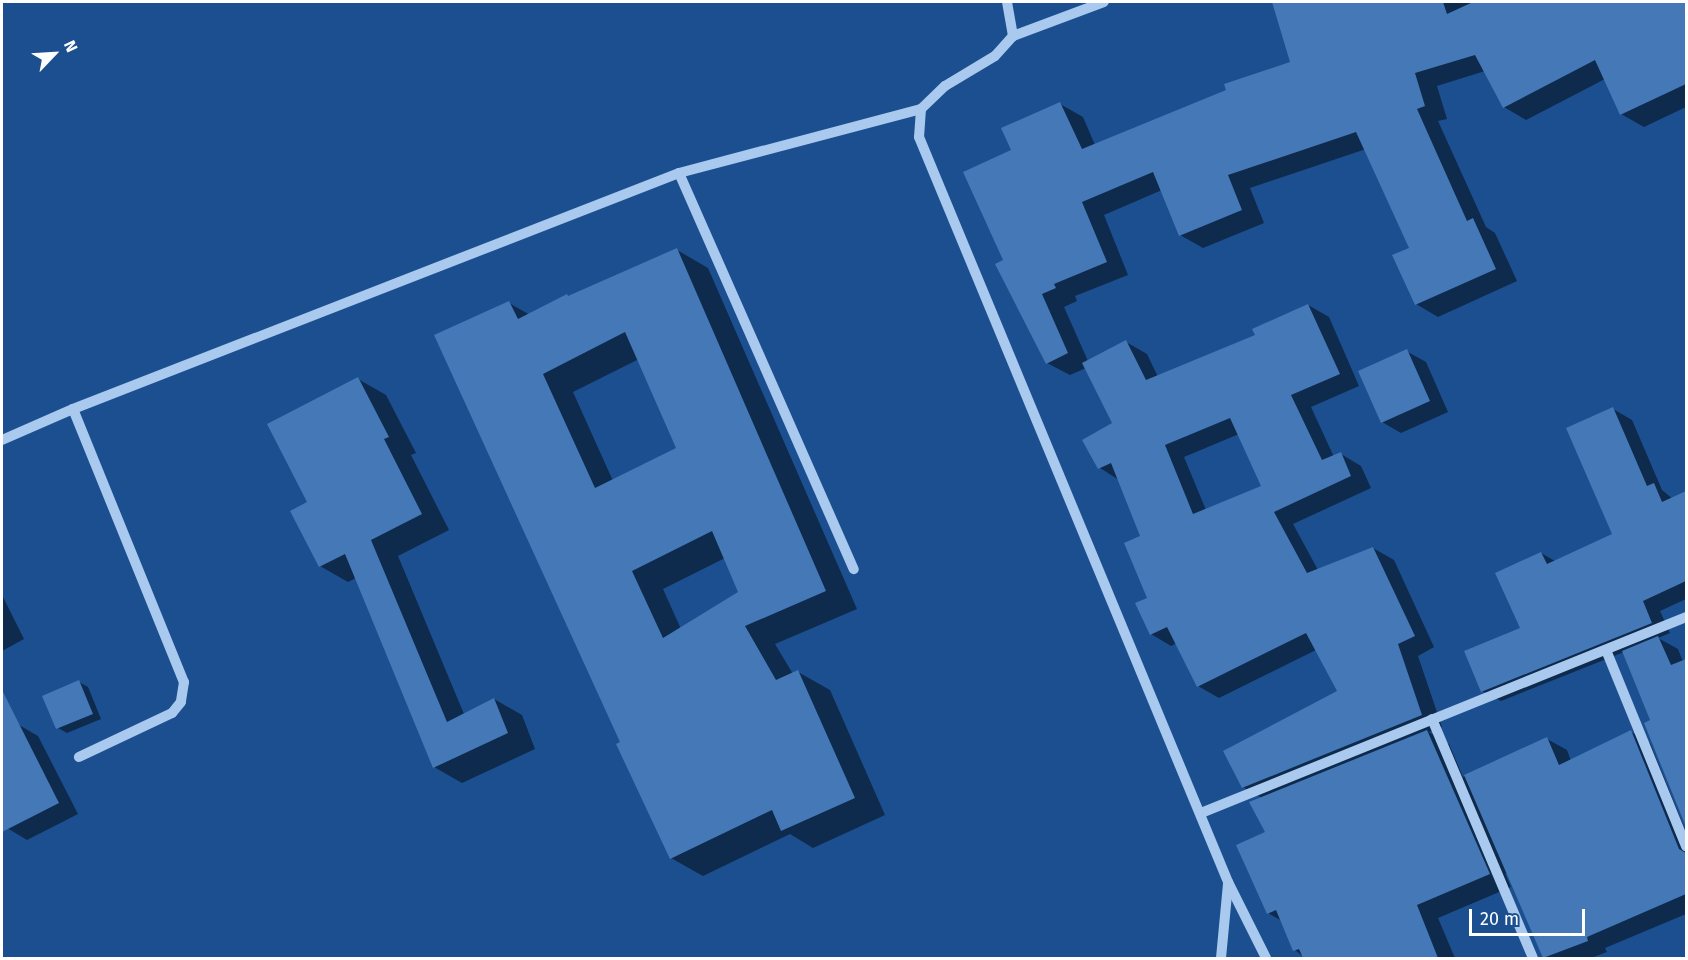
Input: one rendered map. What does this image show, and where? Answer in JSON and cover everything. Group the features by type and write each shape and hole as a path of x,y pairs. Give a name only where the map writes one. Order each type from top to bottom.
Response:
{"street":[{"path":"1007,2 1013,36"},
{"path":"2,440 73,409 679,173 921,109 945,86 995,56 1013,36 1104,2"},
{"path":"921,109 919,137 1228,882 1266,958"},
{"path":"679,173 854,569"},
{"path":"73,409 184,682 181,702 172,713 79,757"},
{"path":"1201,813 1686,617"},
{"path":"1606,650 1686,846"},
{"path":"1432,720 1533,958"},
{"path":"1221,958 1228,882"}],"building":[{"path":"1272,2 1443,2 1447,14 1473,2 1686,2 1686,84 1620,115 1595,60 1503,108 1475,55 1415,73 1425,106 1417,109 1467,221 1473,218 1496,269 1415,305 1392,255 1409,248 1356,132 1228,175 1242,210 1179,236 1153,172 1082,202 1107,262 1054,284 1056,288 1042,294 1068,353 1046,364 995,264 1003,260 963,172 1011,150 1001,128 1060,102 1082,149 1226,90 1224,84 1290,62"},
{"path":"677,248 826,591 745,626 776,680 798,670 855,798 781,831 772,810 670,859 616,744 620,742 434,335 509,301 518,319 567,294 568,296","holes":["625,332 676,448 595,488 543,374","712,531 738,592 663,638 632,571"]},
{"path":"1308,304 1340,374 1291,395 1322,460 1341,452 1351,476 1274,512 1307,573 1373,547 1415,636 1398,644 1422,715 1242,788 1223,751 1337,691 1306,633 1197,687 1167,627 1150,635 1135,603 1147,598 1124,543 1140,536 1111,463 1098,469 1082,440 1112,423 1082,363 1126,340 1146,380 1255,335 1252,329","holes":["1230,418 1261,486 1193,514 1165,445"]},
{"path":"1407,349 1430,401 1381,423 1358,371"},
{"path":"358,377 389,437 384,439 422,514 371,540 447,722 494,698 508,733 433,768 345,554 319,567 290,511 307,502 267,424"},
{"path":"1613,407 1647,486 1654,483 1662,502 1686,491 1686,581 1643,601 1652,623 1481,692 1464,651 1520,628 1495,573 1541,552 1547,564 1612,534 1566,428"},
{"path":"1658,636 1671,665 1686,659 1686,827 1644,723 1650,720 1622,651"},
{"path":"79,680 93,714 56,729 42,696"},
{"path":"2,690 59,803 2,832"},
{"path":"1427,730 1490,874 1417,905 1438,958 1303,958 1299,949 1293,951 1276,910 1267,914 1236,845 1265,832 1249,802"},
{"path":"1631,730 1679,849 1686,853 1686,894 1587,937 1588,941 1543,958 1464,775 1547,737 1559,765"}]}
